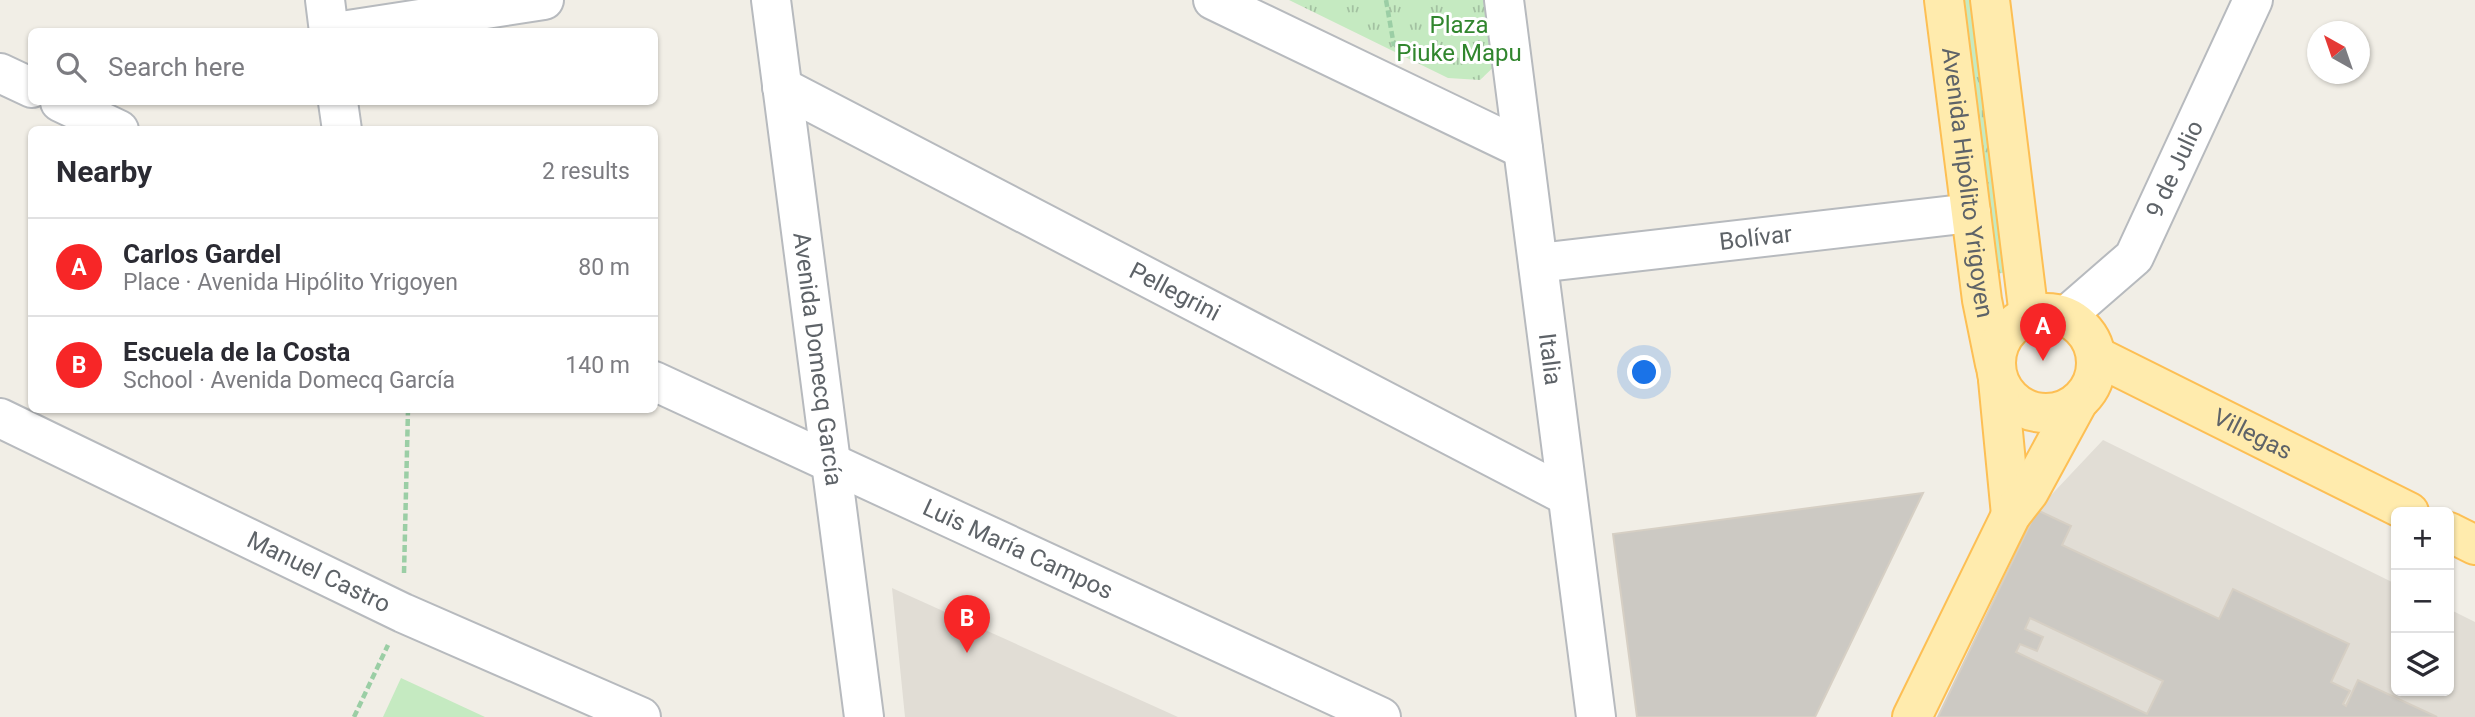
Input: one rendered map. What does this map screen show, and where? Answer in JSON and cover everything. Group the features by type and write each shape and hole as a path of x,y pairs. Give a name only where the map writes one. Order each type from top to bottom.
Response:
{"main road":[{"name":"Avenida Hipólito Yrigoyen","path":"1944,0 1982,300 1996,372"},
{"name":"Avenida Hipólito Yrigoyen","path":"1990,0 2047,316"},
{"path":"1912,717 2011,515 2028,492 2078,402 2089,389 2095,373 2096,356 2090,339 2080,326 2047,316 2005,333 1997,348 1996,372 2011,515"},
{"name":"Villegas","path":"2096,356 2399,507"},
{"path":"1996,372 2005,394 2031,412 2063,411 2078,402"},
{"path":"2454,534 2475,545"}],"street":[{"path":"325,0 328,28"},
{"path":"361,28 544,0"},
{"name":"Avenida Domecq García","path":"771,0 864,717"},
{"path":"1213,0 1523,149"},
{"name":"Italia","path":"1504,0 1596,717"},
{"name":"9 de Julio","path":"2047,316 2134,257 2253,0"},
{"path":"0,74 28,86"},
{"name":"Pellegrini","path":"782,88 1567,496"},
{"path":"66,105 111,126"},
{"path":"338,105 341,126"},
{"name":"Bolívar","path":"1538,263 1971,213"},
{"name":"Luis María Campos","path":"658,383 1381,717"},
{"name":"Manuel Castro","path":"0,418 403,612 641,717"}],"shaded area":[{"path":"2103,440 2391,582 2391,696 2454,696 2454,612 2475,622 2475,717 1938,717 2037,510"},
{"path":"892,588 1178,717 905,717"}],"green space":[{"name":"Plaza Piuke Mapu","path":"1289,0 1493,0 1501,60 1480,80 1448,78"},
{"path":"1961,0 1972,0 2007,272 1996,274"},
{"path":"401,678 485,717 383,717"}],"building":[{"path":"1923,493 1815,717 1637,717 1613,534"},
{"path":"2037,510 2071,526 2062,545 2219,619 2233,589 2349,644 2331,682 2350,691 2343,704 2346,706 2358,680 2437,717 1938,717","holes":["2030,618 2163,681 2147,714 2016,652 2020,644 2037,651 2043,637 2025,629"]}],"place":[{"name":"Carlos Gardel","path":"2043,361"},
{"name":"Escuela de la Costa","path":"967,653"}]}
